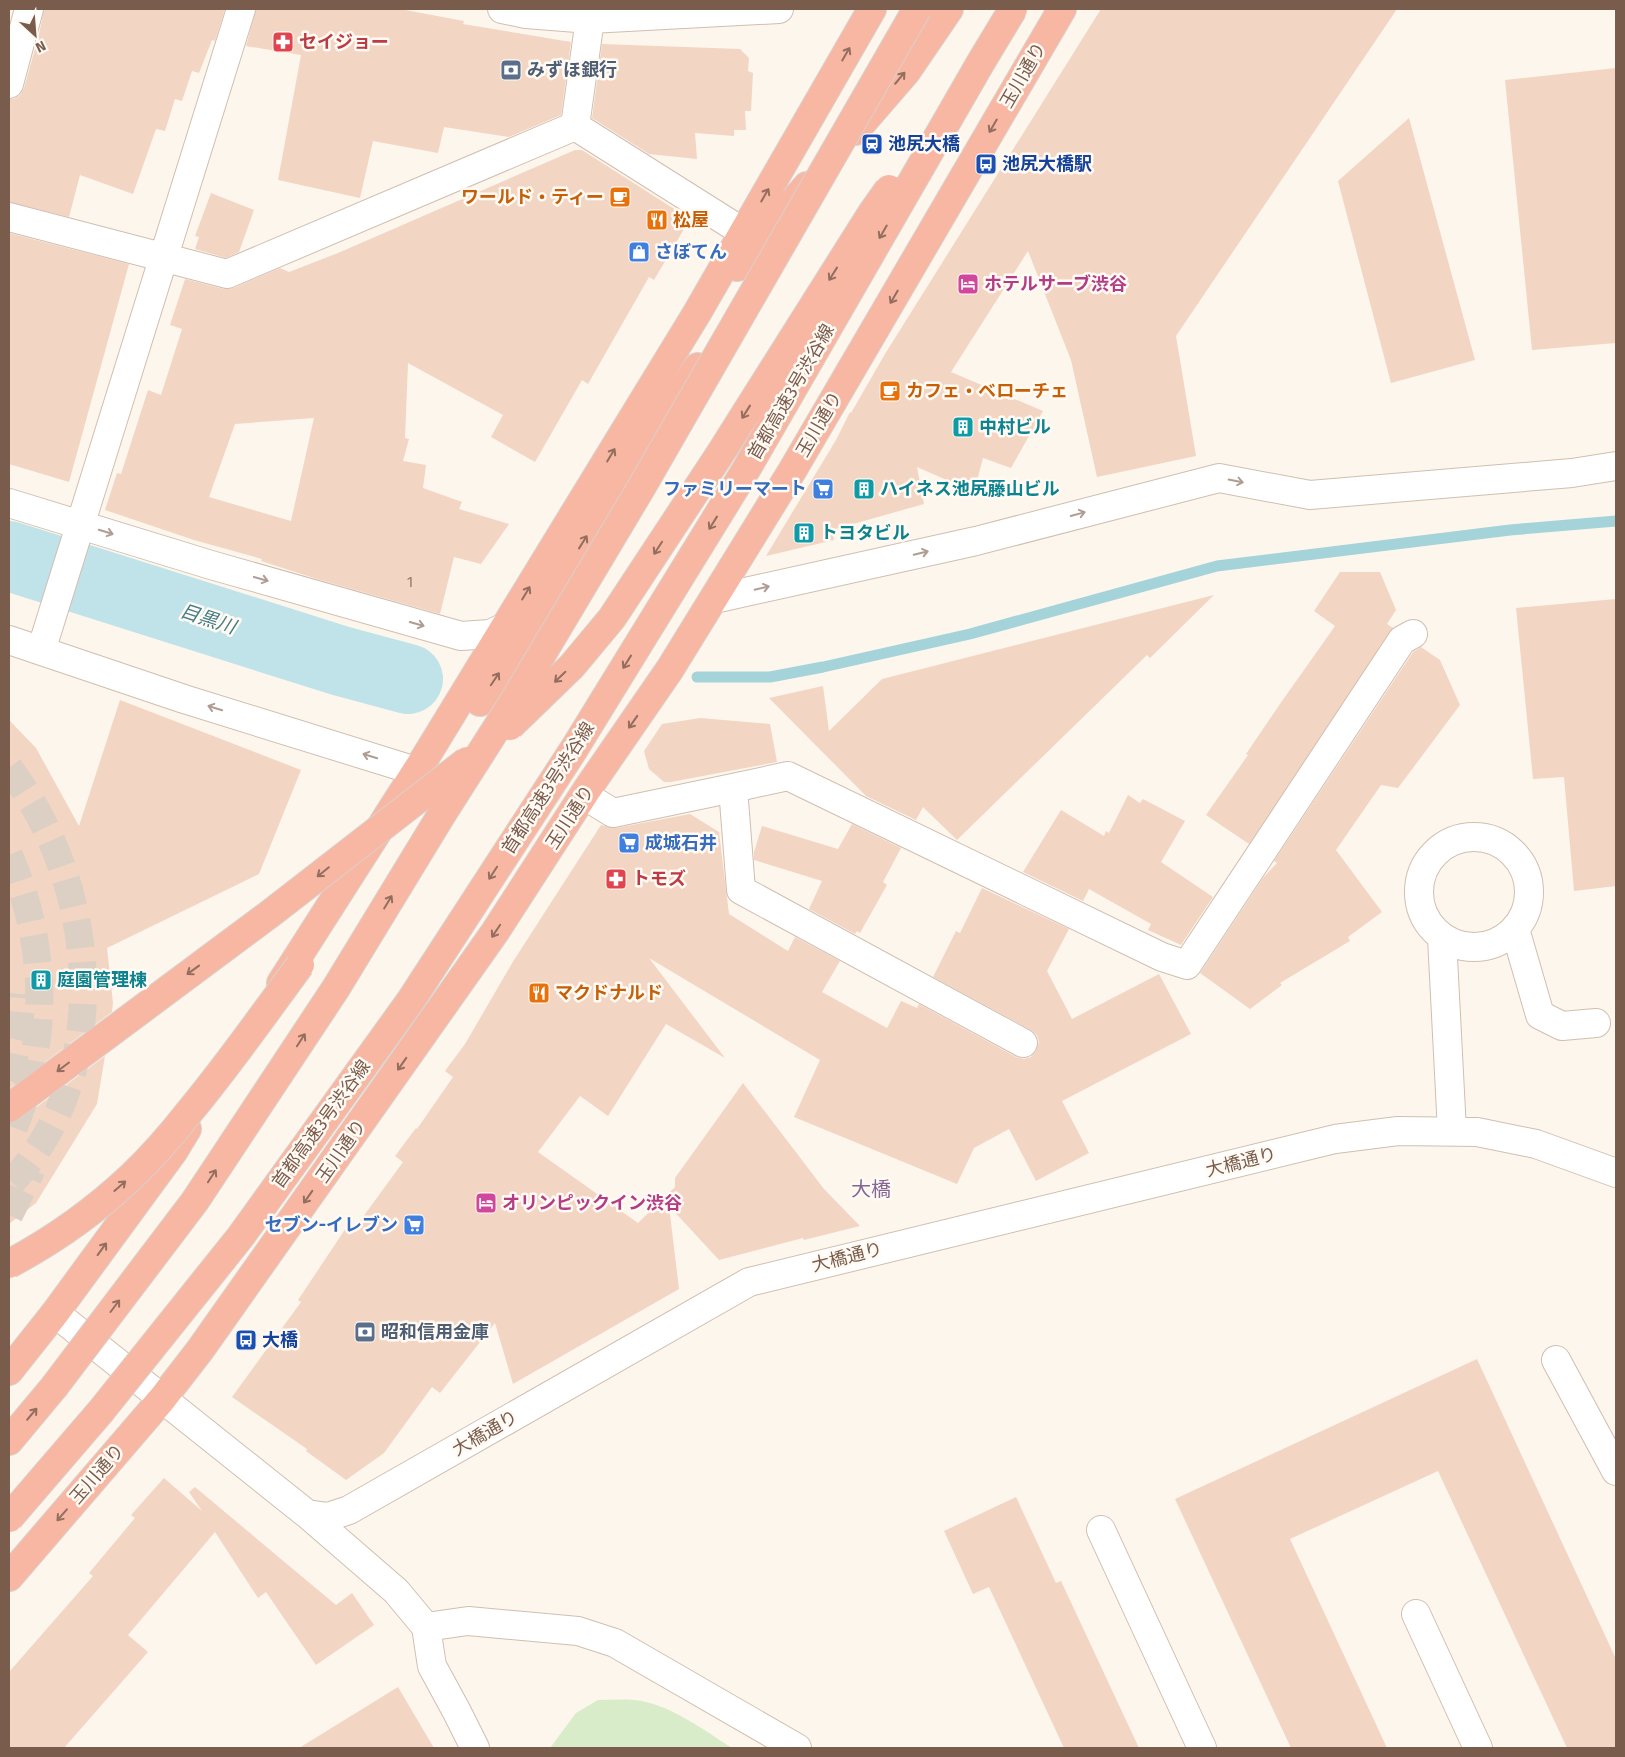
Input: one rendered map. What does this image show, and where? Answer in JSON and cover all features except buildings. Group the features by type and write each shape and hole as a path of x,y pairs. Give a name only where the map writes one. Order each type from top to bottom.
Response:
{"highway":[{"path":"9,1371 55,1313 173,1152 421,763 697,314 872,9"},
{"path":"9,1441 54,1387 195,1201 336,988 437,822 512,704 646,480 917,9"},
{"path":"697,314 906,72 949,9"},
{"name":"首都高速3号渋谷線","path":"9,1518 101,1411 241,1236 411,1000 574,749 747,468 1013,9"},
{"name":"玉川通り","path":"9,1577 162,1399 206,1342 490,940 584,795 670,669 688,637 714,599 792,471 1062,9"},
{"path":"9,1108 271,913 457,769 513,724 572,666 612,618 720,454 872,213 981,62"},
{"path":"9,1264 63,1233 132,1176 165,1142 205,1093 300,965 503,668 644,446 769,264"}],"street":[{"path":"9,84 29,9"},
{"path":"43,644 241,9"},
{"path":"502,9 526,14 779,9"},
{"path":"575,126 589,14"},
{"path":"9,217 227,274 575,126"},
{"path":"575,126 743,232"},
{"path":"714,599 976,541 1219,478 1310,495 1572,473 1616,466"},
{"path":"9,503 76,534 211,565 461,636 490,634 505,627"},
{"path":"584,795 613,813 788,776 1162,957 1187,965 1402,640 1413,634"},
{"path":"9,640 43,644 184,699 421,763"},
{"path":"733,788 741,890 1024,1043"},
{"path":"1467,836 1487,838 1504,845 1518,858 1527,875 1530,894 1525,913 1515,929 1503,939 1488,945 1472,947 1456,945 1442,938 1428,924 1420,907 1418,888 1422,869 1433,853 1449,842 1467,836"},
{"path":"1515,929 1540,1015 1562,1026 1596,1023"},
{"path":"1442,938 1452,1131"},
{"name":"大橋通り","path":"307,1514 328,1517 349,1510 749,1282 1335,1139 1398,1131 1477,1132 1536,1144 1616,1173"},
{"path":"55,1313 307,1514 396,1590 426,1627 432,1666 458,1712 474,1748"},
{"path":"1556,1360 1616,1471"},
{"path":"1101,1530 1202,1748"},
{"path":"1416,1614 1478,1748"},
{"path":"426,1627 468,1621 578,1632 615,1642 798,1748"}],"green space":[{"path":"598,1700 634,1700 660,1706 685,1718 732,1748 550,1748 576,1713"}],"waterway":[{"path":"697,677 770,677 823,667 970,634 1217,566 1510,530 1616,521"},
{"name":"目黒川","path":"9,556 341,661 408,679"}],"tunnel":[{"path":"9,768 39,815 62,867 77,922 83,978 80,1035 67,1089 44,1140 9,1185"},
{"path":"9,855 22,890 32,926 37,961 39,997 38,1033 32,1069 9,1139"},
{"path":"9,1081 18,1039 22,994"},
{"path":"9,1215 32,1169"}],"place":[{"name":"セイジョー","path":"283,42"},
{"name":"みずほ銀行","path":"511,70"},
{"name":"池尻大橋","path":"872,144"},
{"name":"池尻大橋駅","path":"986,164"},
{"name":"ワールド・ティー","path":"620,197"},
{"name":"松屋","path":"657,220"},
{"name":"さぼてん","path":"639,252"},
{"name":"ホテルサーブ渋谷","path":"968,284"},
{"name":"カフェ・ベローチェ","path":"890,391"},
{"name":"中村ビル","path":"963,427"},
{"name":"ファミリーマート","path":"823,489"},
{"name":"ハイネス池尻藤山ビル","path":"864,489"},
{"name":"トヨタビル","path":"804,533"},
{"name":"成城石井","path":"629,843"},
{"name":"トモズ","path":"616,879"},
{"name":"庭園管理棟","path":"41,980"},
{"name":"マクドナルド","path":"539,993"},
{"name":"オリンピックイン渋谷","path":"486,1203"},
{"name":"セブン-イレブン","path":"414,1225"},
{"name":"昭和信用金庫","path":"365,1332"},
{"name":"大橋","path":"246,1340"}],"district":[{"name":"大橋","path":"871,1189"}]}
